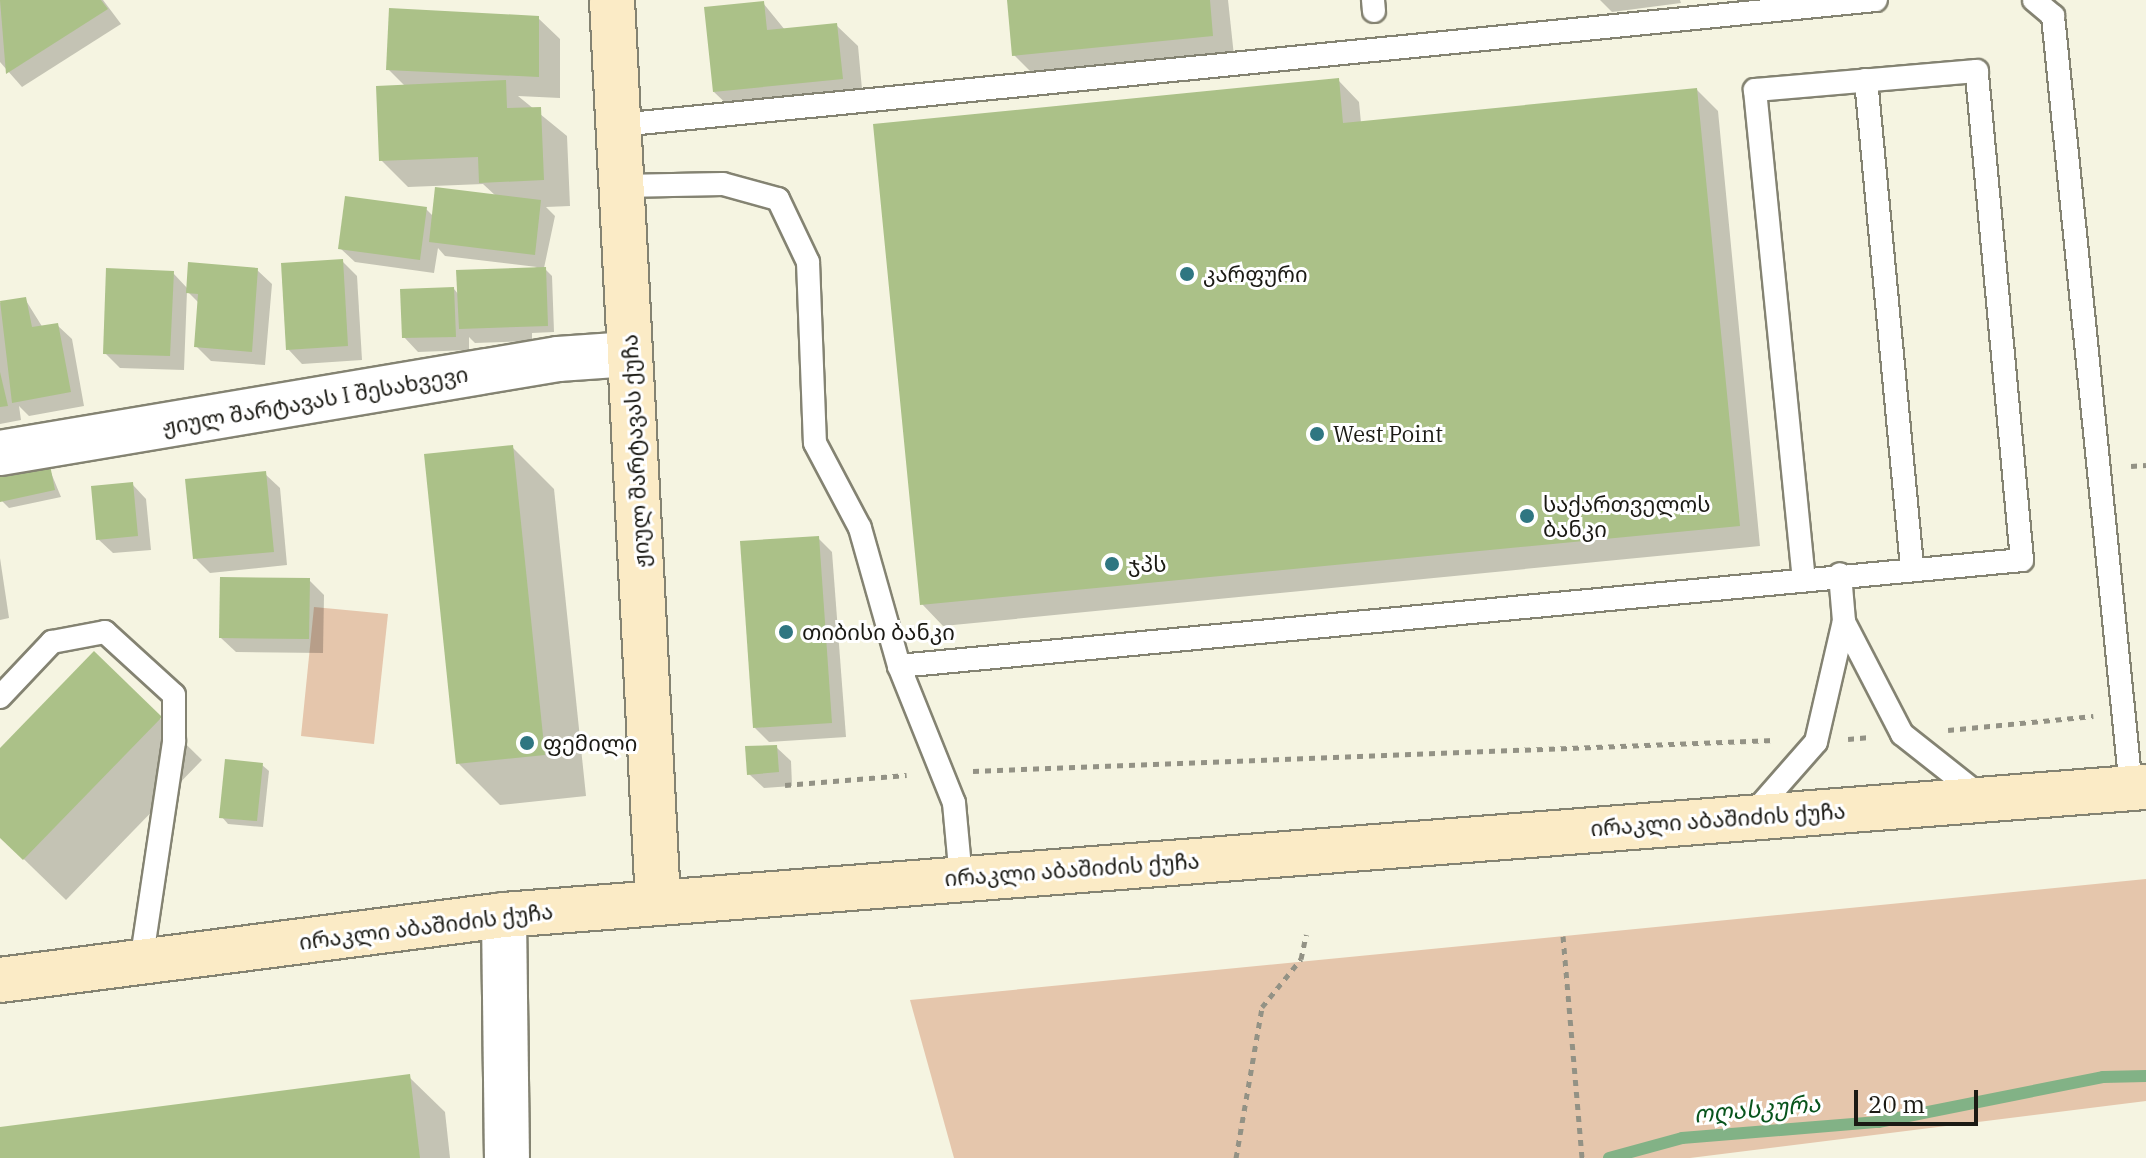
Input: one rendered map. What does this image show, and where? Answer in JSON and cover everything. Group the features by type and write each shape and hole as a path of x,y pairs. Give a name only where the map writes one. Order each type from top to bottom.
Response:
{"main road":[{"name":"ჟიულ შარტავას ქუჩა","path":"612,0 658,901"},
{"name":"ირაკლი აბაშიძის ქუჩა","path":"0,980 504,915 658,901 2139,787"}],"street":[{"name":"ჟიულ შარტავას I შესახვევი","path":"0,453 558,359 630,354"},
{"path":"504,915 507,1158"}],"lane":[{"path":"619,125 1876,0"},
{"path":"2034,0 2053,16 2124,713 2139,787"},
{"path":"899,666 1804,578 1840,574 2022,560 1977,71 1755,90 1804,578"},
{"path":"1866,80 1912,569"},
{"path":"622,186 723,184 778,199 808,262 815,443 860,528 899,666 954,803 961,878"},
{"path":"1750,817 1816,742 1844,621 1840,574"},
{"path":"1844,621 1902,734 1984,799"},
{"path":"0,697 52,642 105,632 174,695 174,742 141,962"}],"path":[{"path":"785,785 941,772 1816,742 2124,713"},
{"path":"1236,1158 1262,1007 1301,959 1306,935"},
{"path":"1563,936 1582,1158"}],"shaded area":[{"path":"314,607 388,614 374,744 301,736"},
{"path":"2146,879 2146,1101 1690,1158 954,1158 910,1000"}],"building":[{"path":"0,0 101,0 108,9 6,74"},
{"path":"1007,0 1210,0 1213,36 1012,56"},
{"path":"764,1 767,30 837,23 843,79 713,92 704,7"},
{"path":"389,8 539,16 539,77 386,70"},
{"name":"West Point","path":"1339,78 1343,123 1697,88 1740,526 920,605 873,124"},
{"path":"506,80 507,108 541,107 544,180 479,183 478,157 379,161 376,86"},
{"path":"435,187 541,200 535,255 429,242"},
{"path":"345,196 427,207 420,260 338,249"},
{"path":"343,259 348,346 286,350 281,263"},
{"path":"188,262 258,268 252,352 194,347 198,294 186,293"},
{"path":"546,267 548,326 459,329 456,270"},
{"path":"106,268 174,271 170,356 103,354"},
{"path":"454,287 456,337 402,338 400,289"},
{"path":"26,297 32,327 58,323 71,392 12,403 0,301"},
{"path":"0,372 8,406 0,407"},
{"path":"513,445 545,755 456,764 424,454"},
{"path":"50,465 55,490 0,502 0,476"},
{"path":"266,471 274,552 193,559 185,479"},
{"path":"133,482 138,536 96,540 91,486"},
{"name":"თიბისი ბანკი","path":"819,536 832,723 753,728 740,541"},
{"path":"220,577 310,578 309,639 219,638"},
{"path":"94,651 162,717 23,860 0,838 0,748"},
{"path":"777,745 779,772 747,775 745,746"},
{"path":"225,759 263,763 257,821 219,818"},
{"path":"410,1074 420,1158 0,1158 0,1127"}],"waterway":[{"name":"ოღასკურა","path":"1609,1158 1682,1138 1878,1122 2103,1077 2146,1076"}],"place":[{"name":"კარფური","path":"1187,274"},
{"name":"West Point","path":"1317,434"},
{"name":"საქართველოს ბანკი","path":"1527,516"},
{"name":"ჯპს","path":"1112,564"},
{"name":"თიბისი ბანკი","path":"786,632"},
{"name":"ფემილი","path":"527,743"}]}
